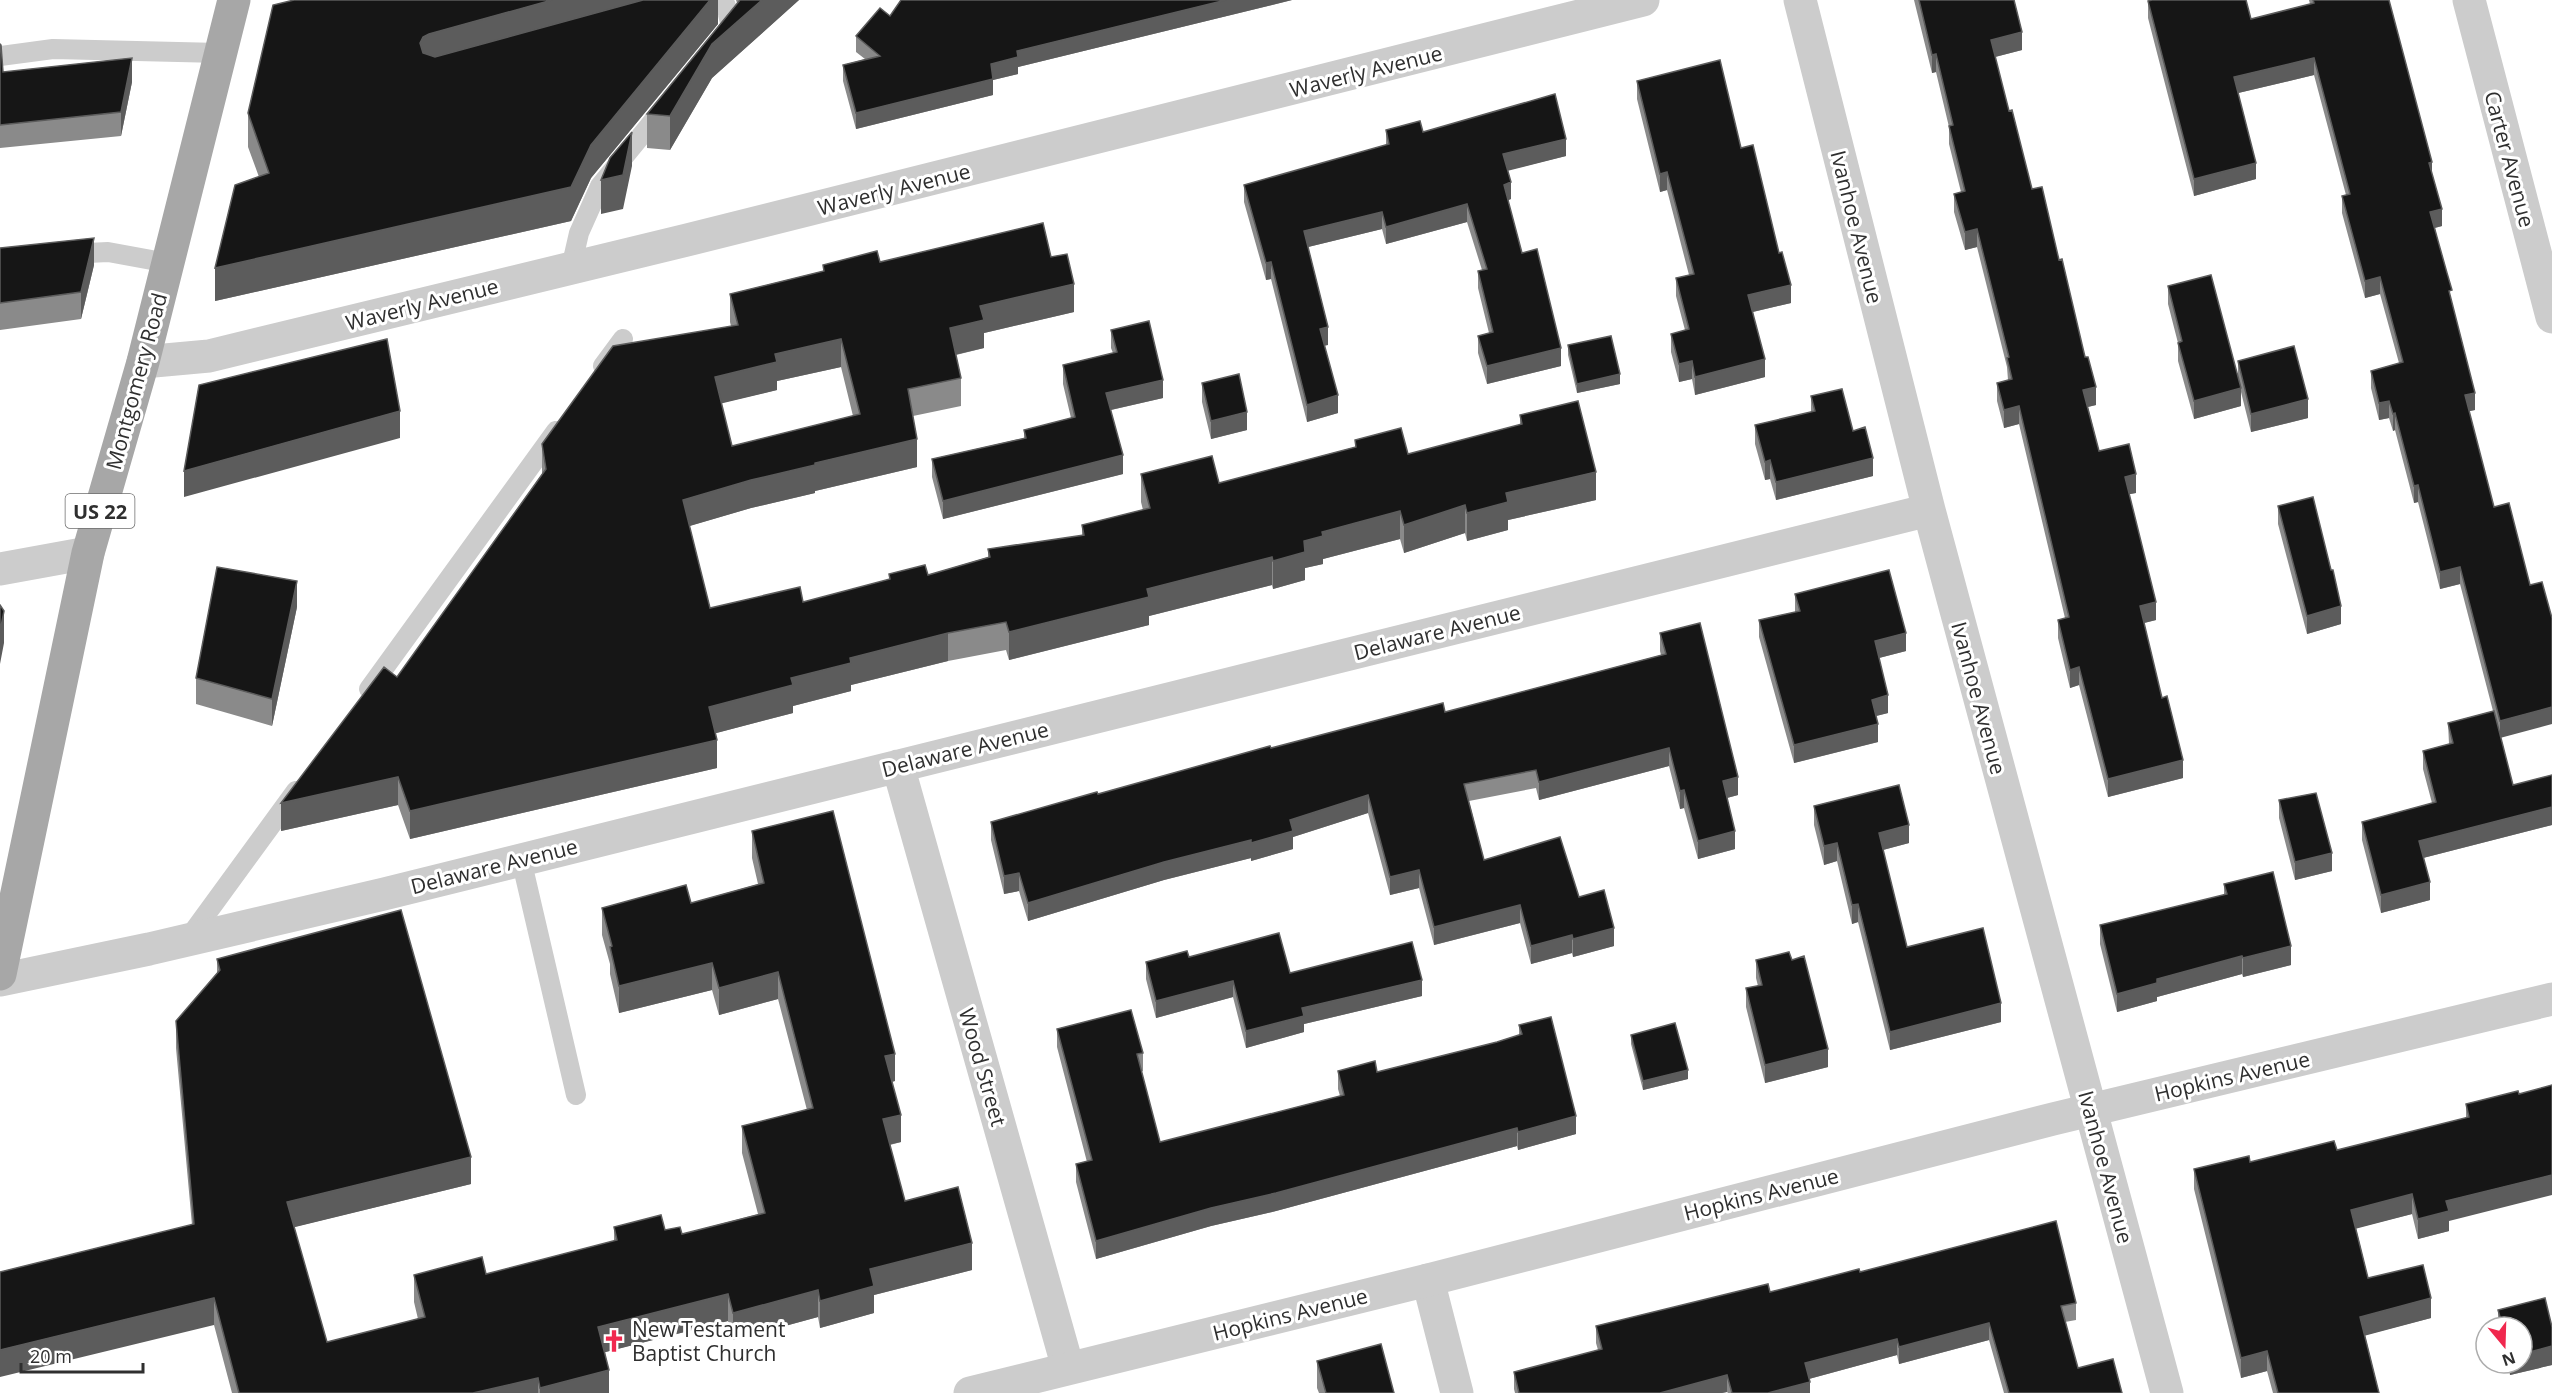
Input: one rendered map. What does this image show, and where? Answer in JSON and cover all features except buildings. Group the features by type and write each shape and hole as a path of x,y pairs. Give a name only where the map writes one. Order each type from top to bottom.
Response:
{"main road":[{"name":"Montgomery Road","path":"0,974 88,553 143,362 234,0"}],"street":[{"name":"Waverly Avenue","path":"143,362 209,356 1224,107 1643,0"},
{"name":"Ivanhoe Avenue","path":"1800,0 1929,510 2167,1393"},
{"name":"Carter Avenue","path":"2469,0 2552,317"},
{"name":"Delaware Avenue","path":"0,980 384,894 1929,510"},
{"path":"0,569 88,553"},
{"name":"Wood Street","path":"898,766 1068,1368"},
{"name":"Hopkins Avenue","path":"970,1393 1428,1280 2090,1110 2552,999"},
{"path":"1428,1280 1457,1393"}],"lane":[{"path":"672,13 706,4 726,6 730,27 709,53"},
{"path":"0,56 53,49 220,53"},
{"path":"571,268 579,233 600,186 673,98"},
{"path":"45,257 108,252 168,263"},
{"path":"595,378 623,339"},
{"path":"356,707 567,417"},
{"path":"188,939 307,775"},
{"path":"521,859 576,1095"}],"place":[{"name":"New Testament Baptist Church","path":"614,1341"}]}
